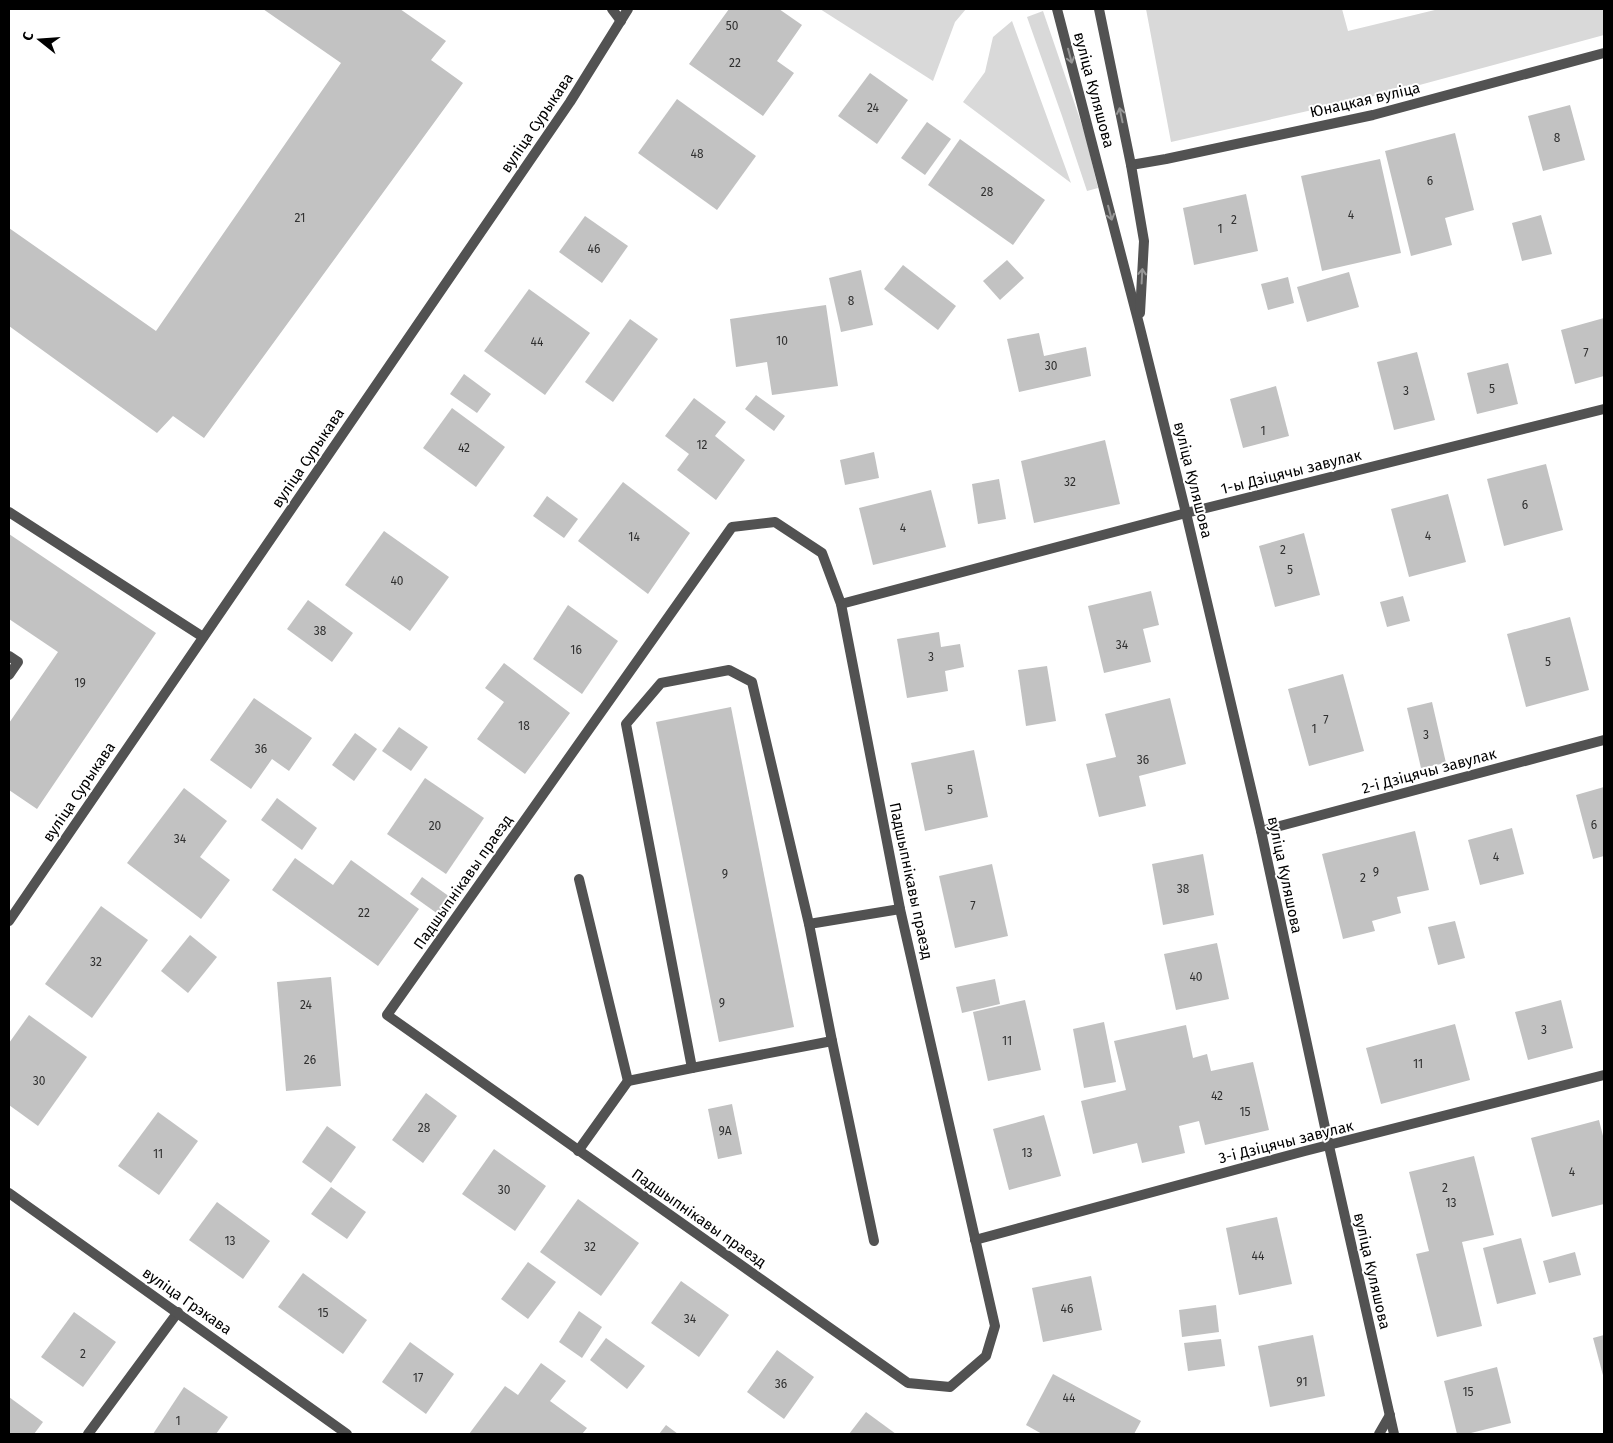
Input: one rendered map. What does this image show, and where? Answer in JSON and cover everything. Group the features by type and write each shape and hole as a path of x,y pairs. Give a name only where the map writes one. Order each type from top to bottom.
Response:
{"street":[{"path":"612,9 621,21"},
{"name":"вуліца Сурыкава","path":"9,921 570,102 628,9"},
{"name":"вуліца Куляшова","path":"1057,9 1186,513 1261,831 1394,1434"},
{"name":"вуліца Куляшова","path":"1099,9 1131,165 1144,240 1139,324"},
{"name":"Юнацкая вуліца","path":"1131,165 1373,115 1604,52"},
{"name":"1-ы Дзіцячы завулак","path":"841,604 1186,513 1604,409"},
{"path":"9,512 203,637"},
{"name":"Падшыпнікавы праезд","path":"775,522 822,553 841,604 900,909 995,1326 986,1356 950,1387 908,1383 386,1015 732,527 775,522"},
{"path":"9,656 18,662 9,675"},
{"path":"692,1068 626,724 661,683 729,670 752,682 809,924 874,1241"},
{"name":"2-і Дзіцячы завулак","path":"1261,831 1604,740"},
{"path":"579,879 628,1081"},
{"path":"809,924 900,909"},
{"path":"578,1150 628,1081 832,1041"},
{"name":"3-і Дзіцячы завулак","path":"976,1240 1604,1075"},
{"name":"вуліца Грэкава","path":"9,1193 347,1434"},
{"path":"88,1434 178,1312"},
{"path":"1379,1434 1390,1415"}],"shaded area":[{"path":"820,9 966,9 955,22 933,81"},
{"path":"1146,9 1342,9 1348,31 1439,9 1604,9 1604,35 1401,90 1171,142"},
{"path":"1043,11 1085,134 1098,188 1087,191 1027,17"},
{"path":"1012,21 1071,183 963,102 985,72 993,37"}],"building":[{"path":"263,9 400,9 446,41 431,60 463,83 204,438 173,416 157,433 9,326 9,228 156,331 341,63"},
{"path":"729,9 779,9 802,25 777,61 794,73 763,116 689,64"},
{"path":"870,73 908,100 877,144 838,116"},
{"path":"677,99 756,156 717,210 638,153"},
{"path":"1570,105 1585,160 1543,171 1528,116"},
{"path":"927,122 951,139 925,175 901,158"},
{"path":"1455,133 1474,210 1445,218 1452,245 1411,256 1385,151"},
{"path":"960,139 1045,200 1013,245 928,185"},
{"path":"1380,159 1401,253 1322,271 1301,176"},
{"path":"1246,194 1258,251 1194,265 1183,208"},
{"path":"1541,215 1552,254 1522,261 1512,223"},
{"path":"585,216 628,246 602,283 559,252"},
{"path":"1007,260 1024,278 1000,300 983,281"},
{"path":"903,265 956,306 938,330 884,289"},
{"path":"861,270 873,325 841,332 829,278"},
{"path":"1349,272 1359,307 1307,322 1297,287"},
{"path":"1288,277 1294,303 1268,310 1261,284"},
{"path":"529,289 590,333 545,395 484,351"},
{"path":"826,305 838,386 772,395 767,362 736,367 730,319"},
{"path":"1604,318 1604,376 1575,384 1561,330"},
{"path":"630,319 658,339 613,402 585,382"},
{"path":"1039,333 1044,356 1086,347 1091,376 1019,392 1007,339"},
{"path":"1417,352 1435,420 1394,430 1377,362"},
{"path":"1508,363 1518,404 1477,414 1467,373"},
{"path":"464,374 491,394 477,413 450,394"},
{"path":"1276,386 1289,436 1243,448 1230,399"},
{"path":"756,395 785,416 774,431 745,409"},
{"path":"694,398 726,422 715,436 745,460 716,500 677,470 689,454 665,436"},
{"path":"452,408 505,447 476,487 423,448"},
{"path":"1105,440 1120,504 1034,523 1021,461"},
{"path":"874,452 879,478 845,485 840,460"},
{"path":"1546,464 1563,530 1504,546 1487,479"},
{"path":"999,479 1006,519 978,524 972,484"},
{"path":"623,482 690,533 648,594 578,541"},
{"path":"931,490 946,547 873,565 859,508"},
{"path":"1448,494 1466,562 1409,577 1391,509"},
{"path":"547,496 578,519 564,538 533,516"},
{"path":"384,531 449,577 410,631 345,585"},
{"path":"1304,533 1320,595 1275,607 1259,546"},
{"path":"9,534 156,633 37,809 9,790 9,723 58,652 9,619"},
{"path":"1151,591 1159,625 1143,629 1151,662 1104,673 1088,606"},
{"path":"1403,596 1410,621 1387,627 1380,602"},
{"path":"308,600 353,633 332,662 287,629"},
{"path":"568,605 618,641 582,694 533,659"},
{"path":"1570,617 1589,690 1526,707 1507,634"},
{"path":"939,632 941,647 960,644 964,667 945,671 948,691 907,698 897,639"},
{"path":"504,663 570,713 525,774 477,739 504,702 485,688"},
{"path":"1047,666 1056,721 1026,726 1018,670"},
{"path":"1343,674 1364,751 1309,766 1288,689"},
{"path":"254,698 312,738 289,771 272,759 251,789 210,760"},
{"path":"1170,698 1186,764 1139,776 1146,806 1099,817 1086,764 1116,757 1105,714"},
{"path":"1432,702 1446,763 1421,768 1407,708"},
{"path":"731,707 794,1027 719,1042 656,722"},
{"path":"399,727 428,747 411,771 382,751"},
{"path":"355,733 377,749 354,781 332,765"},
{"path":"974,750 988,817 925,831 911,763"},
{"path":"425,778 484,818 446,874 387,834"},
{"path":"1604,787 1604,856 1593,859 1576,795"},
{"path":"184,788 227,821 200,857 230,880 201,919 127,863"},
{"path":"277,798 317,828 302,850 261,820"},
{"path":"1512,828 1524,874 1480,885 1468,840"},
{"path":"1415,831 1429,890 1397,897 1401,913 1372,921 1375,931 1343,939 1322,854"},
{"path":"1203,854 1214,915 1163,925 1152,864"},
{"path":"295,858 333,885 351,860 419,909 378,966 272,890"},
{"path":"992,864 1008,936 955,948 939,876"},
{"path":"422,877 450,897 438,914 410,894"},
{"path":"101,906 148,940 92,1018 45,984"},
{"path":"1455,921 1465,958 1438,965 1428,927"},
{"path":"190,935 217,957 188,993 161,971"},
{"path":"1217,943 1229,999 1176,1010 1164,954"},
{"path":"331,977 341,1086 286,1091 277,982"},
{"path":"995,979 1000,1004 962,1013 956,987"},
{"path":"1025,1000 1041,1070 988,1081 973,1012"},
{"path":"1561,1000 1573,1048 1528,1060 1515,1012"},
{"path":"29,1015 87,1057 38,1126 9,1105 9,1043"},
{"path":"1104,1022 1116,1082 1084,1088 1073,1029"},
{"path":"1455,1024 1470,1080 1381,1104 1366,1048"},
{"path":"1186,1025 1193,1058 1207,1054 1211,1071 1253,1062 1269,1130 1205,1145 1199,1121 1179,1126 1185,1153 1142,1163 1137,1143 1093,1154 1081,1101 1126,1090 1114,1041"},
{"path":"426,1093 457,1116 423,1163 392,1140"},
{"path":"732,1104 742,1154 718,1159 708,1109"},
{"path":"158,1112 198,1141 159,1195 118,1166"},
{"path":"1044,1115 1061,1176 1009,1190 993,1129"},
{"path":"1599,1120 1604,1140 1604,1204 1552,1217 1531,1138"},
{"path":"327,1126 356,1147 331,1183 302,1162"},
{"path":"494,1149 546,1186 515,1231 462,1194"},
{"path":"1474,1156 1494,1235 1462,1242 1482,1326 1437,1337 1416,1254 1429,1251 1409,1172"},
{"path":"331,1187 366,1212 347,1239 311,1214"},
{"path":"578,1199 639,1243 601,1296 540,1252"},
{"path":"217,1202 270,1241 243,1279 189,1240"},
{"path":"1277,1217 1292,1284 1239,1295 1226,1228"},
{"path":"1521,1238 1536,1294 1497,1304 1483,1248"},
{"path":"1575,1252 1581,1275 1549,1283 1543,1261"},
{"path":"528,1262 556,1282 528,1319 501,1299"},
{"path":"303,1273 367,1320 343,1354 278,1307"},
{"path":"1091,1276 1102,1330 1043,1342 1032,1288"},
{"path":"681,1281 729,1315 699,1357 651,1323"},
{"path":"1216,1305 1219,1332 1182,1337 1179,1310"},
{"path":"579,1311 602,1327 582,1358 559,1342"},
{"path":"74,1312 116,1342 83,1387 41,1357"},
{"path":"1313,1335 1325,1396 1270,1407 1258,1346"},
{"path":"1604,1335 1604,1379 1593,1338"},
{"path":"606,1338 645,1366 627,1389 590,1360"},
{"path":"1221,1339 1225,1366 1188,1371 1184,1343"},
{"path":"410,1342 454,1374 426,1414 382,1382"},
{"path":"777,1350 814,1377 784,1419 747,1392"},
{"path":"541,1363 566,1381 550,1401 587,1428 582,1434 469,1434 505,1386 518,1395"},
{"path":"1497,1367 1511,1423 1467,1434 1457,1434 1444,1381"},
{"path":"1053,1374 1141,1421 1134,1434 1042,1434 1026,1425"},
{"path":"184,1387 228,1417 216,1434 153,1434"},
{"path":"9,1397 43,1422 34,1434 9,1434"},
{"path":"866,1412 896,1434 849,1434"},
{"path":"666,1425 678,1434 659,1434"}]}
